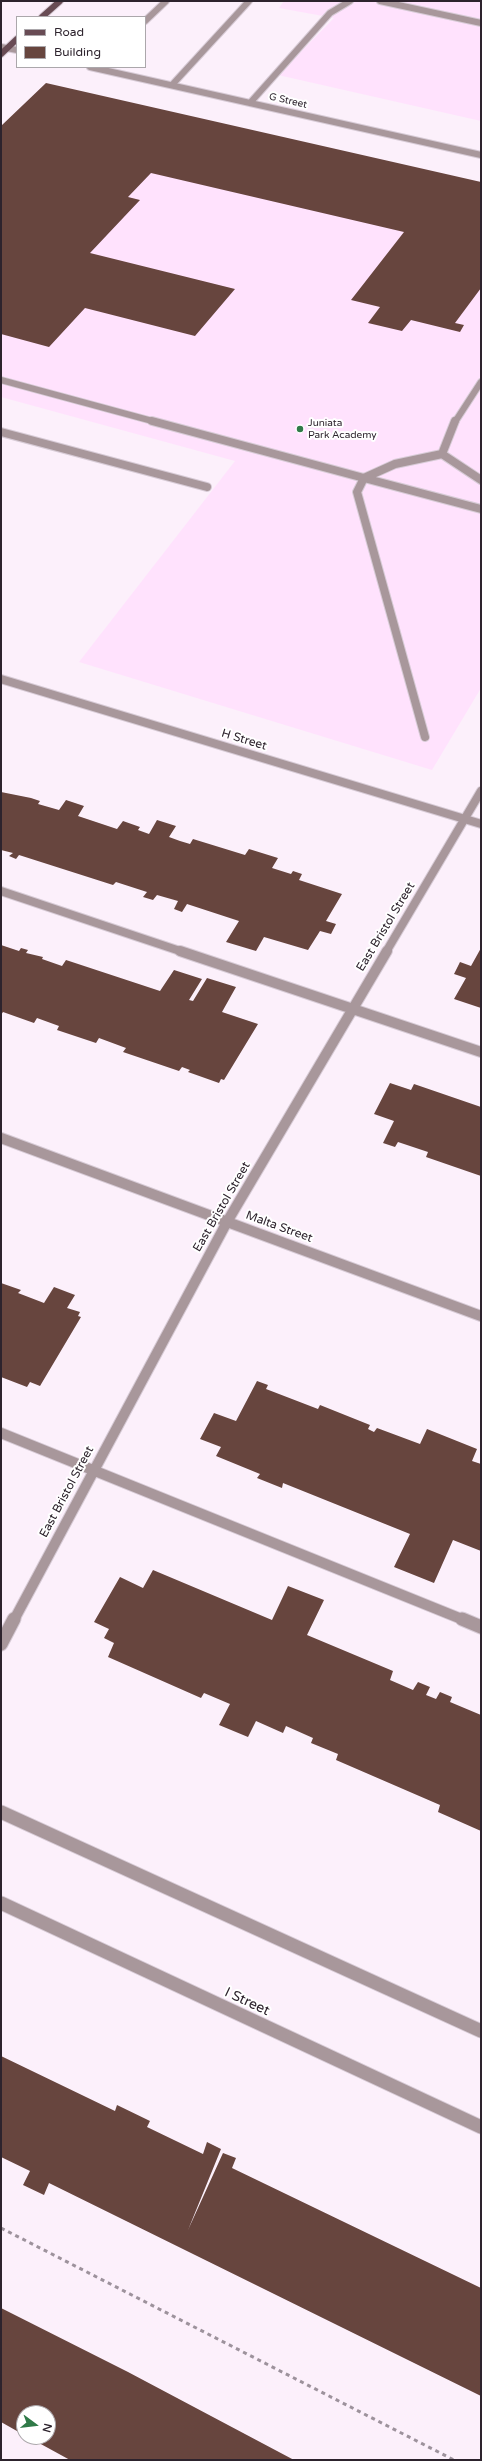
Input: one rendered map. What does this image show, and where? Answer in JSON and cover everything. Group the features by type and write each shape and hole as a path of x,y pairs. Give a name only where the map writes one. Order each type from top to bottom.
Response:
{"main road":[{"path":"43,16 60,1"},
{"path":"1,54 4,48 16,41"}],"street":[{"path":"146,20 166,1"},
{"path":"172,85 249,1"},
{"path":"250,103 330,12 350,1"},
{"path":"380,1 481,23"},
{"path":"4,48 16,50"},
{"name":"G Street","path":"99,68 481,155"},
{"path":"1,380 481,509"},
{"path":"442,454 451,427 481,382"},
{"path":"1,432 207,487"},
{"path":"425,737 357,492 364,478 395,464 442,454 469,474 481,480"},
{"name":"H Street","path":"1,679 481,824"},
{"name":"East Bristol Street","path":"1,1644 228,1222 481,791"},
{"path":"1,891 481,1052"},
{"name":"Malta Street","path":"1,1138 481,1316"},
{"path":"1,1433 94,1469 481,1627"},
{"path":"1,1812 481,2031"},
{"name":"I Street","path":"1,1903 481,2127"}],"path":[{"path":"1,2228 454,2460"}],"shaded area":[{"path":"284,1 481,1 481,121 278,75 334,18 279,8"},
{"name":"Juniata Park Academy","path":"1,137 481,190 481,688 432,770 79,662 235,461 1,397"}],"building":[{"path":"46,83 481,182 481,288 455,323 464,325 460,332 411,320 402,331 368,323 380,307 351,300 404,232 151,173 128,197 140,200 90,253 235,289 195,336 85,308 49,347 1,334 1,126"},
{"path":"1,792 31,798 40,801 38,804 59,810 66,800 84,806 78,816 117,829 123,821 140,827 138,830 149,834 157,820 176,826 169,837 180,841 190,844 193,839 245,855 249,849 278,858 272,868 291,874 293,871 302,874 299,880 342,894 326,921 336,924 331,934 320,931 308,950 264,937 256,951 226,942 239,921 187,904 182,912 174,909 178,901 157,895 153,900 143,897 147,892 116,882 113,885 19,855 16,859 9,856 13,853 1,850"},
{"path":"1,945 19,951 21,948 28,950 26,953 43,957 42,959 62,966 66,960 160,991 174,970 202,979 189,1000 193,1001 207,978 236,987 222,1012 258,1024 224,1080 221,1079 219,1083 188,1072 190,1070 182,1067 179,1071 123,1052 126,1048 99,1038 96,1043 57,1030 59,1026 37,1018 34,1023 3,1012 1,1015"},
{"path":"481,948 481,1008 454,999 466,978 454,974 460,962 471,966"},
{"path":"390,1083 411,1090 414,1084 481,1107 481,1176 426,1157 428,1152 398,1142 395,1147 383,1143 394,1121 374,1114"},
{"path":"1,1283 21,1290 18,1293 44,1303 54,1287 75,1295 67,1308 80,1312 78,1316 81,1317 40,1386 30,1382 27,1387 1,1377"},
{"path":"257,1381 268,1385 266,1389 318,1409 320,1405 370,1425 368,1429 374,1432 377,1428 420,1444 427,1429 477,1449 472,1461 481,1464 481,1551 453,1540 434,1583 394,1567 410,1534 283,1483 282,1488 257,1478 260,1474 216,1456 221,1447 200,1439 214,1413 236,1421"},
{"path":"153,1570 272,1620 288,1586 324,1600 307,1635 393,1671 390,1680 413,1690 418,1682 430,1687 426,1695 436,1699 440,1692 452,1697 450,1702 481,1715 481,1831 438,1812 440,1805 336,1760 338,1754 311,1743 313,1738 286,1726 283,1733 256,1721 248,1737 219,1725 230,1704 204,1693 201,1698 108,1657 114,1643 104,1638 109,1629 94,1622 120,1577 143,1588"},
{"path":"1,2056 115,2111 117,2105 150,2121 147,2127 203,2154 207,2142 221,2149 188,2230 223,2153 236,2158 232,2168 481,2288 481,2396 49,2183 44,2195 23,2185 30,2171 1,2157"},
{"path":"1,2308 128,2372 294,2460 70,2460 43,2445 56,2445 56,2405 16,2405 16,2430 1,2422"}],"place":[{"name":"Juniata Park Academy","path":"300,429"}]}
